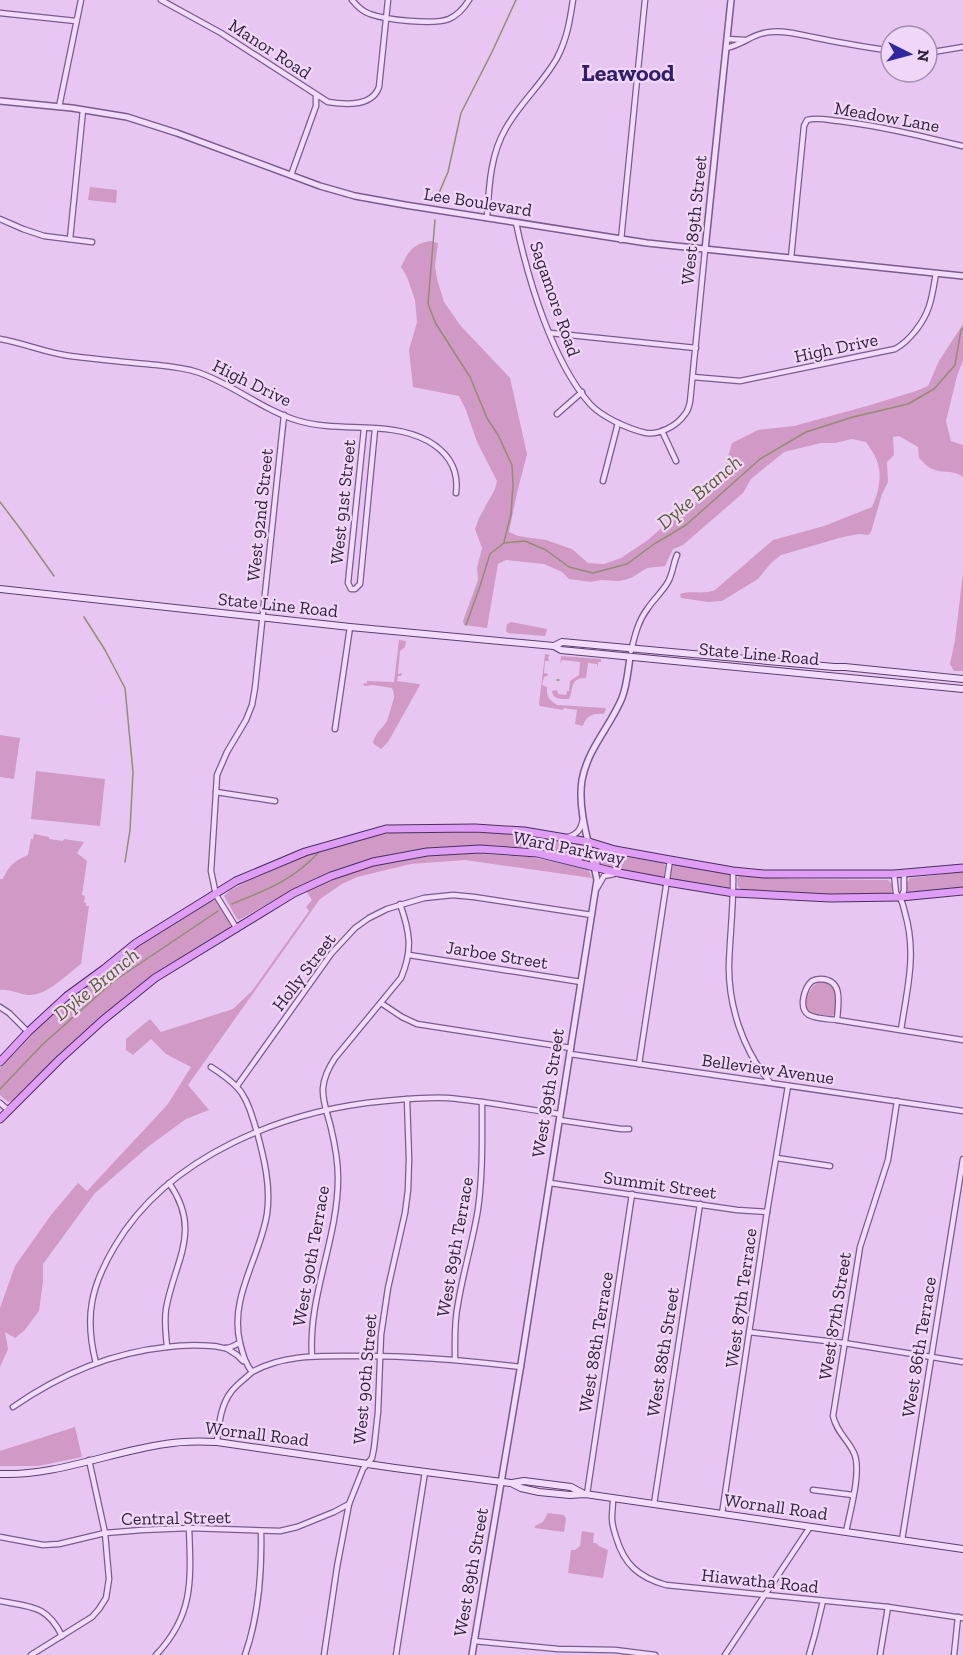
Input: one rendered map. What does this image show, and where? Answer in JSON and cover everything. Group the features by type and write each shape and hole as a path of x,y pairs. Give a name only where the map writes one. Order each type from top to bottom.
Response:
{"main road":[{"name":"State Line Road","path":"0,588 262,618 501,640 554,646 561,650 963,689"},
{"name":"State Line Road","path":"554,646 562,642 845,667 963,680"},
{"name":"Ward Parkway","path":"0,1062 67,996 136,943 236,881 305,852 386,829 491,828 524,831 589,842 615,850 670,860 764,874 894,874 963,868"},
{"path":"537,853 542,851 572,857 582,856 587,851 589,842"},
{"name":"Ward Parkway","path":"0,1119 103,1020 155,978 294,893 332,876 373,862 427,852 469,849 537,853 594,868 734,893 818,898 901,897 963,891"},
{"path":"594,868 598,854 615,850"},
{"name":"Wornall Road","path":"0,1474 31,1472 163,1444 217,1442 511,1483 539,1492 586,1494 963,1549"}],"street":[{"path":"59,107 81,0"},
{"name":"Manor Road","path":"161,0 248,49 328,102 347,104 368,101 373,98 379,87 386,17"},
{"path":"352,0 370,15 429,22 443,21 459,13 469,0"},
{"path":"386,17 388,0"},
{"path":"487,218 492,168 499,142 512,119 558,56 568,33 573,0"},
{"path":"621,240 645,0"},
{"name":"West 89th Street","path":"662,431 686,414 690,402 731,0"},
{"path":"0,13 76,21"},
{"path":"726,48 739,46 757,34 778,32 879,49"},
{"path":"727,39 745,40"},
{"path":"939,51 963,47"},
{"path":"291,176 316,106 316,95"},
{"name":"Lee Boulevard","path":"0,101 108,113 147,123 320,186 356,196 405,205 621,240 963,276"},
{"path":"316,106 328,102"},
{"path":"70,239 84,110"},
{"name":"Meadow Lane","path":"791,258 804,126 807,120 813,118 900,131 962,146"},
{"path":"0,219 23,230 44,236 92,242"},
{"name":"Sagamore Road","path":"516,223 530,276 549,333 566,371 591,405 622,426 648,433 662,431"},
{"name":"High Drive","path":"693,377 740,381 895,349 907,341 927,315 936,273"},
{"path":"549,333 696,348"},
{"name":"High Drive","path":"0,339 61,355 194,371 273,411 313,424 413,434 437,447 454,467 457,478 456,493"},
{"path":"557,414 582,392"},
{"name":"West 92nd Street","path":"216,895 211,871 218,775 227,752 252,705 284,415"},
{"path":"603,481 618,423"},
{"name":"West 91st Street","path":"364,429 348,583 351,589 359,587 360,584 375,429"},
{"path":"662,431 676,461"},
{"name":"West 89th Street","path":"472,1655 521,1367 597,880 581,792 585,770 594,745 622,699 640,620 671,577 677,555"},
{"path":"335,729 350,627"},
{"path":"216,792 275,801"},
{"path":"559,837 574,835 584,817"},
{"path":"639,1064 670,860"},
{"path":"733,871 734,893 729,966 733,1006 747,1046 770,1082"},
{"path":"595,891 604,876 619,873"},
{"path":"901,897 904,891 904,873"},
{"path":"894,874 896,892 901,897 912,950 901,1030"},
{"path":"216,895 237,928"},
{"name":"Holly Street","path":"237,1086 331,954 342,941 369,918 400,904 439,895 474,897 592,915"},
{"name":"West 90th Terrace","path":"312,1356 312,1320 334,1224 337,1195 337,1162 323,1089 328,1068 401,978 409,955 408,925 400,904"},
{"name":"Jarboe Street","path":"409,955 581,982"},
{"path":"837,1020 839,995 836,986 826,979 815,980 808,986 803,1002 804,1011 811,1016 963,1040"},
{"name":"Belleview Avenue","path":"381,1003 417,1024 639,1064 963,1111"},
{"path":"0,1007 28,1032"},
{"path":"211,1066 237,1086 245,1097 265,1164 267,1212 238,1306 237,1331 244,1362"},
{"name":"West 87th Terrace","path":"722,1514 788,1086"},
{"path":"96,1363 91,1345 90,1315 93,1294 102,1268 120,1237 146,1203 169,1183 222,1149 257,1132 293,1119 361,1103 450,1098 629,1129"},
{"name":"West 90th Street","path":"324,1655 349,1504 363,1469 372,1458 376,1431 381,1335 408,1190 406,1099"},
{"name":"West 87th Street","path":"846,1532 857,1463 854,1452 836,1427 833,1416 860,1248 888,1160 897,1101"},
{"name":"West 89th Terrace","path":"455,1359 457,1305 481,1187 482,1102"},
{"path":"0,1103 8,1110"},
{"path":"777,1158 830,1166"},
{"name":"West 86th Terrace","path":"902,1540 961,1187 963,1159"},
{"path":"166,1347 166,1310 182,1254 185,1230 180,1204 169,1183"},
{"name":"Summit Street","path":"550,1183 767,1212"},
{"name":"West 88th Terrace","path":"586,1494 632,1194"},
{"name":"West 88th Street","path":"654,1504 700,1204"},
{"path":"749,1332 844,1343 963,1362"},
{"path":"226,1348 240,1343"},
{"path":"13,1407 51,1383 96,1363 130,1353 166,1347 216,1346 226,1348 237,1355 252,1372"},
{"path":"217,1442 220,1417 231,1392 252,1372 274,1362 312,1356 380,1356 455,1359 521,1367"},
{"path":"31,1655 92,1617 106,1598 109,1579 105,1533 89,1460"},
{"path":"396,1655 425,1472"},
{"path":"813,1490 853,1495"},
{"name":"Hiawatha Road","path":"614,1499 611,1521 619,1547 628,1563 642,1576 653,1581 666,1585 888,1607 961,1617"},
{"name":"Central Street","path":"0,1537 43,1545 59,1544 105,1533 189,1528 280,1531 297,1527 349,1504"},
{"path":"725,1655 810,1527"},
{"path":"156,1655 177,1629 188,1598 189,1528"},
{"path":"244,1655 254,1624 258,1601 261,1531"},
{"path":"0,1601 39,1610 50,1616 62,1636"},
{"path":"809,1655 823,1601"},
{"path":"880,1655 888,1607"},
{"path":"954,1655 961,1617"},
{"path":"474,1641 558,1649 615,1650 655,1655"}],"shaded area":[{"path":"90,187 117,190 116,203 88,200"},
{"path":"431,241 438,243 435,266 444,302 460,325 510,378 527,454 509,532 518,536 546,540 572,549 588,563 604,564 621,558 689,508 722,477 732,443 758,430 794,426 928,386 939,361 963,324 963,360 946,421 951,441 963,445 963,477 957,473 930,468 919,458 918,447 899,436 893,437 894,455 887,462 888,482 868,535 843,537 781,555 758,579 722,601 708,602 681,598 680,594 684,593 715,590 773,540 824,526 872,507 880,475 876,458 866,442 852,439 821,443 784,452 751,479 743,493 683,545 673,549 665,566 647,568 631,578 619,581 591,582 569,579 562,572 544,564 506,560 498,564 487,628 464,625 463,621 478,580 477,568 482,548 475,529 497,481 477,442 459,396 413,387 409,350 417,322 415,300 401,267 415,246"},
{"path":"963,573 963,671 954,671 950,664"},
{"path":"511,622 547,629 545,636 508,633 507,624"},
{"path":"399,640 406,641 405,647 400,651 398,673 402,673 398,676 397,681 420,685 388,742 381,749 373,742 387,721 394,697 393,690 363,684 367,681 394,682"},
{"path":"545,654 550,655 549,661 545,661 544,673 548,674 544,677 542,685 547,687 550,700 557,705 605,708 604,714 591,716 586,719 583,726 575,724 577,710 540,706 539,704"},
{"path":"561,656 601,659 601,662 598,662 598,668 597,664 588,663 586,678 574,682 569,699 556,697 552,691 557,690 558,694 566,695 570,681 579,675 580,662 562,660 560,664"},
{"path":"0,735 20,738 14,779 0,777"},
{"path":"36,771 105,779 100,826 31,819"},
{"path":"465,831 526,834 583,846 581,854 574,855 547,849 486,845 402,852 367,860 327,874 290,891 239,920 224,896 265,872 312,853 374,836 395,832"},
{"path":"34,834 49,837 49,839 84,842 77,853 87,861 82,895 85,896 86,906 89,906 81,964 49,989 28,995 0,990 0,879 3,879 13,864 28,855"},
{"path":"463,853 530,857 582,867 588,869 592,878 465,860 411,864 357,877 320,899 188,1085 209,1110 186,1119 149,1146 95,1193 43,1264 39,1311 24,1331 15,1338 5,1332 8,1349 0,1367 0,1308 15,1266 51,1215 78,1183 87,1191 168,1104 191,1067 166,1054 151,1039 133,1055 126,1050 126,1039 150,1019 161,1032 233,1009 252,991 309,911 306,907 312,900 306,891 350,873 395,860"},
{"path":"604,854 663,863 665,865 664,876 657,878 603,866 599,860"},
{"path":"673,866 726,873 731,876 729,888 673,880 670,877"},
{"path":"963,872 963,888 911,893 907,891 910,878"},
{"path":"740,874 790,879 888,880 892,884 892,892 890,895 873,896 744,890 738,887 737,879"},
{"path":"217,900 231,924 229,929 124,999 80,1035 14,1100 8,1102 0,1095 0,1068 69,998 135,948 211,901"},
{"path":"820,981 834,988 836,1002 835,1013 832,1016 812,1014 806,1009 809,993"},
{"path":"75,1427 82,1457 38,1466 0,1466 0,1451"},
{"path":"548,1513 564,1515 566,1519 564,1532 535,1528 543,1522"},
{"path":"582,1531 594,1533 593,1543 608,1550 603,1578 568,1573 571,1550 580,1546"}],"waterway":[{"path":"436,200 448,172 461,113 516,0"},
{"path":"435,220 428,304 436,324 470,377 487,418 512,465 511,514 504,542"},
{"name":"Dyke Branch","path":"466,625 490,554 504,543 525,541 546,550 569,567 593,573 627,564 686,525 760,459 806,432 853,417 908,404 934,389 955,365 963,328"},
{"path":"0,502 54,576"},
{"path":"84,617 125,688 133,772 130,830 125,862"},
{"name":"Dyke Branch","path":"232,904 268,889 289,877 319,852"},
{"name":"Dyke Branch","path":"0,1089 43,1044 114,981 218,911"},
{"path":"113,972 114,980"}],"district":[{"name":"Leawood","path":"628,73"}]}
